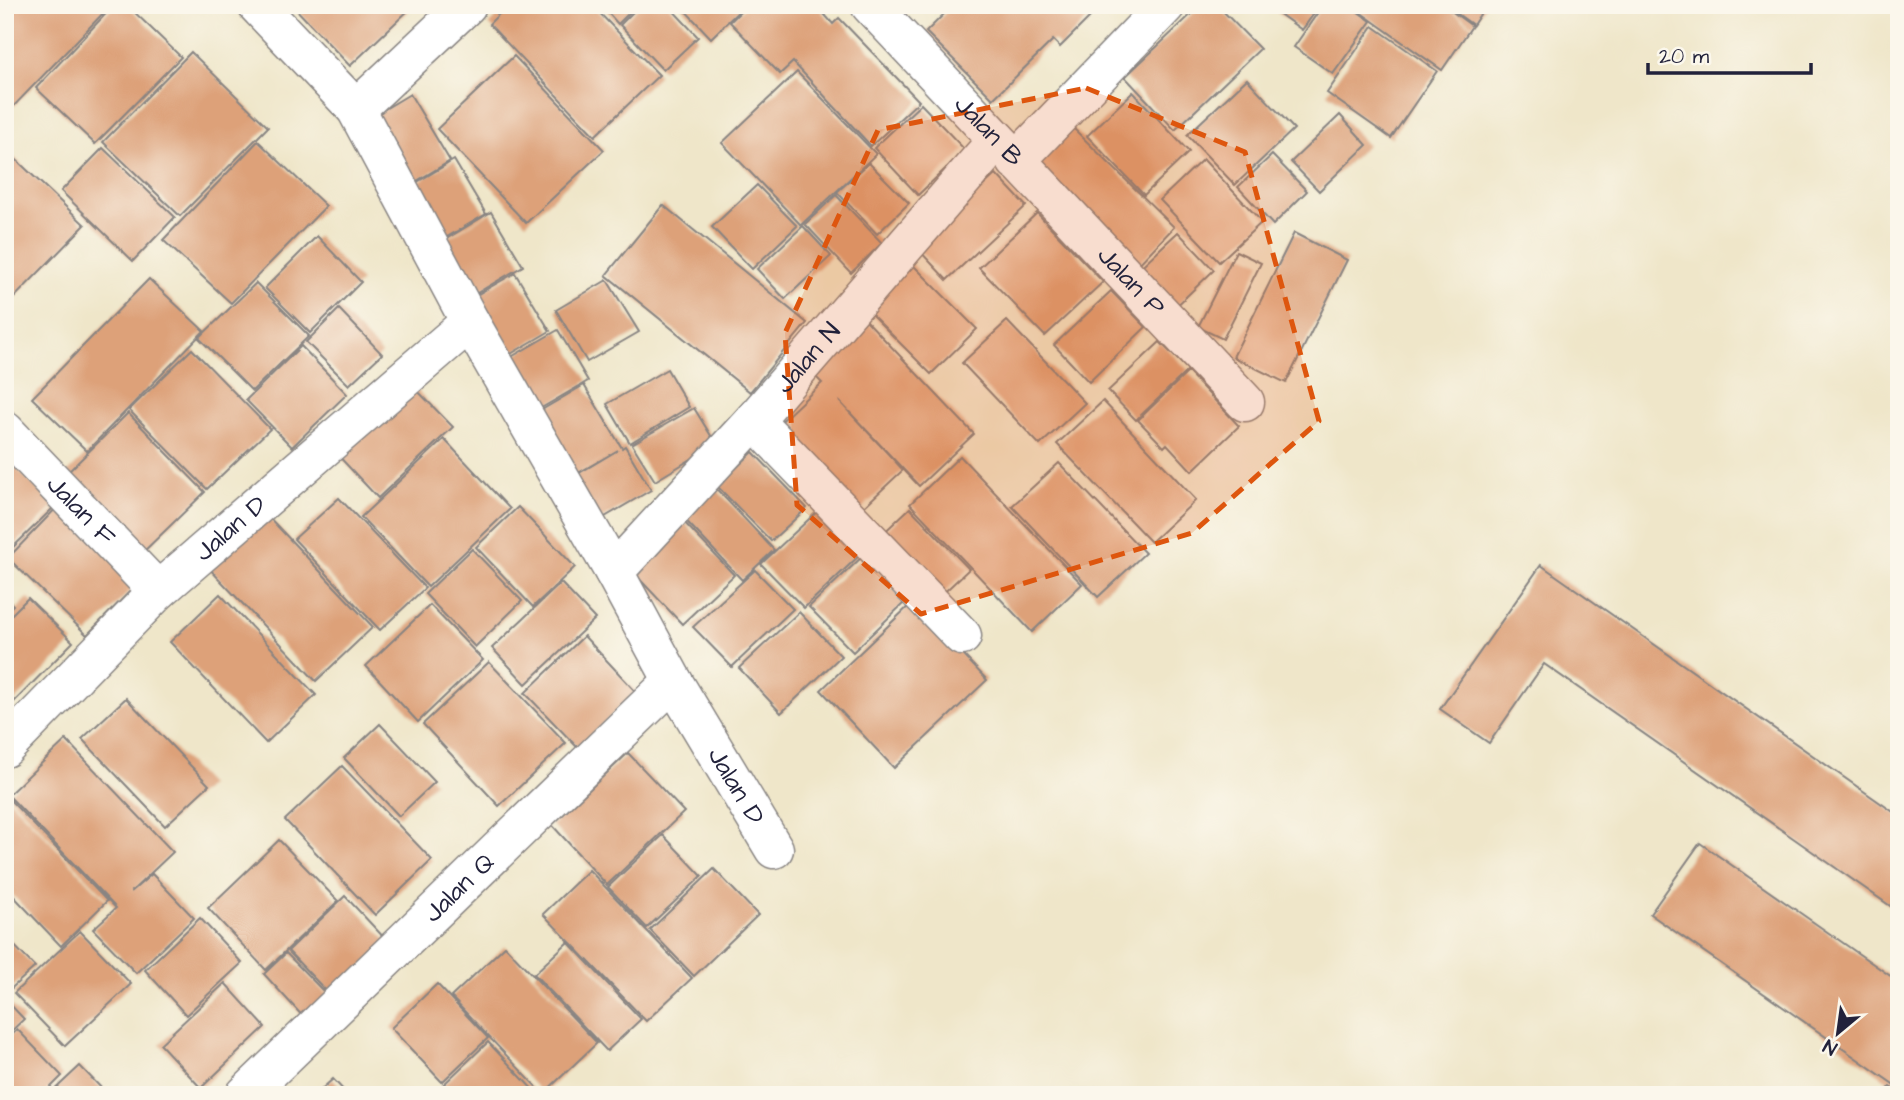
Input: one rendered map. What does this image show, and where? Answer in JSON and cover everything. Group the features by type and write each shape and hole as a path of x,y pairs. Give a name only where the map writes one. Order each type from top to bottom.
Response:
{"street":[{"name":"Jalan D","path":"257,5 356,109 470,322 614,572 673,681 774,849"},
{"path":"356,109 467,5"},
{"name":"Jalan B","path":"870,5 1007,150 1166,5"},
{"name":"Jalan P","path":"1007,150 1245,402"},
{"name":"Jalan N","path":"614,572 1007,150"},
{"name":"Jalan D","path":"8,740 158,591 470,322"},
{"path":"754,420 962,636"},
{"name":"Jalan F","path":"5,431 158,591"},
{"name":"Jalan Q","path":"244,1095 673,681"}],"highlighted area":[{"path":"1086,88 1245,152 1319,421 1192,533 921,614 797,505 785,333 878,130"}],"building":[{"path":"5,5 111,5 10,110 5,106"},
{"path":"114,5 127,5 181,57 95,144 36,88"},
{"path":"292,5 414,5 350,66"},
{"path":"508,5 592,5 659,75 595,136 489,24"},
{"path":"601,5 637,5 618,24"},
{"path":"640,5 668,5 698,37 663,70 620,25"},
{"path":"680,5 745,5 711,38"},
{"path":"747,5 816,5 833,24 839,18 919,101 871,146 793,62 780,74 730,22"},
{"path":"953,5 1102,5 1060,47 1053,40 993,99 926,32"},
{"path":"1201,5 1217,5 1260,49 1175,130 1125,77"},
{"path":"1267,5 1320,5 1302,30"},
{"path":"1323,5 1348,5 1371,21 1333,74 1294,47"},
{"path":"1350,5 1443,5 1472,26 1442,70"},
{"path":"1445,5 1486,5 1473,25"},
{"path":"1373,26 1437,71 1391,138 1327,93"},
{"path":"191,52 268,127 180,216 103,142"},
{"path":"514,56 604,150 526,223 437,129"},
{"path":"797,72 876,154 801,225 722,143"},
{"path":"1247,79 1294,129 1235,185 1187,135"},
{"path":"1133,92 1189,152 1144,195 1087,136"},
{"path":"410,94 450,161 410,185 370,118"},
{"path":"921,104 965,150 918,195 874,148"},
{"path":"1340,115 1367,145 1319,191 1291,162"},
{"path":"1073,128 1174,227 1136,267 1034,169"},
{"path":"258,141 326,206 231,303 163,240"},
{"path":"103,148 175,217 133,261 61,191"},
{"path":"5,149 85,225 5,307"},
{"path":"1272,155 1307,191 1273,225 1238,187"},
{"path":"1203,159 1262,222 1219,262 1160,200"},
{"path":"454,160 486,214 435,244 404,190"},
{"path":"869,163 909,203 877,234 837,192"},
{"path":"996,174 1026,206 947,280 917,248"},
{"path":"757,185 797,226 752,269 712,227"},
{"path":"836,195 882,243 851,273 805,224"},
{"path":"663,205 807,323 750,392 606,275"},
{"path":"491,212 523,266 465,300 433,247"},
{"path":"1037,213 1103,282 1045,336 979,268"},
{"path":"803,226 831,256 785,299 757,269"},
{"path":"1178,232 1214,270 1167,315 1130,277"},
{"path":"1294,233 1347,260 1286,383 1233,357"},
{"path":"317,236 361,282 310,333 265,288"},
{"path":"1236,251 1261,263 1223,339 1198,327"},
{"path":"907,259 977,329 931,374 861,304"},
{"path":"515,273 550,331 502,359 466,301"},
{"path":"149,279 204,331 87,451 32,398"},
{"path":"607,280 639,332 587,362 556,310"},
{"path":"256,283 309,336 252,391 199,338"},
{"path":"1111,291 1146,327 1089,382 1054,345"},
{"path":"339,309 382,354 349,385 306,342"},
{"path":"866,320 974,434 919,486 839,401 903,470 852,518 770,432 822,383 811,372"},
{"path":"1007,321 1085,403 1040,445 962,363"},
{"path":"558,330 588,381 536,411 506,360"},
{"path":"1160,342 1188,370 1136,420 1108,391"},
{"path":"301,346 347,394 292,447 246,400"},
{"path":"192,349 270,429 207,489 129,410"},
{"path":"667,369 689,407 630,443 607,404"},
{"path":"1188,372 1239,426 1192,471 1167,444 1164,447 1138,420"},
{"path":"407,380 453,427 378,498 333,450"},
{"path":"584,385 651,490 598,521 571,478 618,450 573,476 535,414"},
{"path":"1103,401 1196,500 1151,542 1057,444"},
{"path":"694,408 716,444 655,481 632,444"},
{"path":"128,413 205,492 138,557 61,479"},
{"path":"444,439 510,509 428,587 361,517"},
{"path":"753,452 807,508 771,541 717,486"},
{"path":"960,456 1082,584 1032,632 910,504"},
{"path":"5,457 55,506 5,555"},
{"path":"1059,463 1145,553 1098,597 1012,506"},
{"path":"709,481 774,550 742,580 677,511"},
{"path":"339,498 425,588 380,630 294,539"},
{"path":"63,501 142,579 87,635 8,558"},
{"path":"518,507 575,567 533,607 476,547"},
{"path":"822,507 863,552 804,608 761,564"},
{"path":"910,508 969,569 934,602 875,541"},
{"path":"262,510 373,627 316,681 205,564"},
{"path":"683,521 734,575 682,624 631,570"},
{"path":"472,549 522,601 475,647 425,594"},
{"path":"863,556 906,601 853,652 809,607"},
{"path":"1541,565 1899,816 1899,912 1544,664 1489,743 1440,709"},
{"path":"755,570 793,609 732,667 693,627"},
{"path":"561,583 595,619 526,684 492,648"},
{"path":"220,594 316,695 266,743 170,642"},
{"path":"5,597 13,605 5,613"},
{"path":"28,598 73,642 5,711 5,621"},
{"path":"913,602 987,680 894,768 821,690"},
{"path":"430,605 483,660 418,722 366,666"},
{"path":"799,612 841,656 781,713 739,668"},
{"path":"584,636 636,692 578,748 525,693"},
{"path":"489,662 566,743 499,806 423,724"},
{"path":"126,698 209,785 165,826 82,739"},
{"path":"380,724 435,782 399,816 344,758"},
{"path":"66,740 173,852 131,892 152,874 194,918 136,973 93,929 116,908 8,795"},
{"path":"628,753 684,812 607,885 552,825"},
{"path":"342,766 432,860 375,915 285,820"},
{"path":"10,800 107,901 61,946 5,887 5,804"},
{"path":"663,835 702,876 647,928 608,887"},
{"path":"279,840 338,901 266,970 208,908"},
{"path":"1700,843 1899,982 1899,1088 1650,914"},
{"path":"714,869 758,915 694,976 650,930"},
{"path":"589,870 692,978 646,1021 543,914"},
{"path":"345,896 389,943 332,997 288,951"},
{"path":"200,918 242,963 186,1015 145,970"},
{"path":"80,931 131,984 65,1046 14,993"},
{"path":"5,936 35,967 5,994"},
{"path":"568,942 641,1019 607,1051 534,974"},
{"path":"505,946 597,1043 543,1094 451,997"},
{"path":"286,953 331,999 307,1021 264,974"},
{"path":"225,983 265,1027 201,1088 160,1044"},
{"path":"437,984 488,1038 442,1082 391,1028"},
{"path":"5,999 24,1019 5,1037"},
{"path":"17,1029 62,1076 43,1095 5,1095 5,1040"},
{"path":"488,1042 538,1095 451,1095 443,1085"},
{"path":"80,1066 108,1095 49,1095"},
{"path":"333,1079 348,1095 315,1095"},
{"path":"1890,1087 1899,1093 1899,1095 1884,1095"}]}
